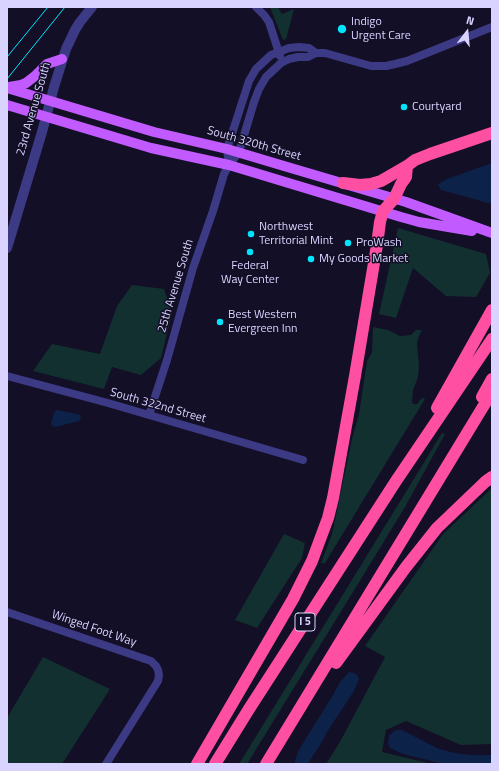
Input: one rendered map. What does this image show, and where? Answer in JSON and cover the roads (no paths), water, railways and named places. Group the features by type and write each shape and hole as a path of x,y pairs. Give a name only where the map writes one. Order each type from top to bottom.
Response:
{"highway":[{"path":"343,183 360,185 381,181 415,160 492,133"},
{"path":"197,764 293,599 312,561 328,518 339,467 374,268 380,222 383,211 394,199 406,177 407,166"},
{"name":"I 5","path":"215,764 396,481 492,310"},
{"path":"396,481 492,339"},
{"path":"437,481 492,379"},
{"path":"266,764 492,392"},
{"path":"289,727 406,567 437,528 492,477"}],"main road":[{"path":"7,88 26,83 47,64 62,59"},
{"name":"South 320th Street","path":"7,88 154,132 239,152 343,183 406,202 492,234"},
{"name":"South 320th Street","path":"7,105 151,148 228,165 419,222 492,234"}],"street":[{"name":"23rd Avenue South","path":"7,248 62,59 75,30 92,7"},
{"path":"256,7 262,12 268,21 278,52 283,62"},
{"path":"228,165 227,149 249,81 256,70 271,55 288,48 299,47 309,48 316,53 371,66 386,66 407,61 492,27"},
{"path":"228,165 239,152 254,102 266,77 274,69 289,59 308,57 316,53"},
{"name":"25th Avenue South","path":"149,415 167,360 193,268 228,165"},
{"name":"South 322nd Street","path":"7,376 149,415 302,460"},
{"name":"Winged Foot Way","path":"7,612 151,661 156,666 159,676 158,681 106,764"}],"water":[{"path":"492,163 492,204 441,190 438,184 447,179"},
{"path":"57,410 80,415 81,418 79,421 55,427 52,426 51,423 54,413"},
{"path":"349,672 357,675 359,679 354,691 309,762 307,764 294,764 303,743 340,682"},
{"path":"396,730 402,730 439,749 470,755 492,755 492,764 444,764 403,754 390,748 388,744 389,735"}],"tram line":[{"path":"7,57 48,7"},
{"path":"7,79 65,7"}],"place":[{"name":"Indigo Urgent Care","path":"342,29"},
{"name":"Courtyard","path":"404,107"},
{"name":"Northwest Territorial Mint","path":"251,234"},
{"name":"ProWash","path":"348,243"},
{"name":"Federal Way Center","path":"250,252"},
{"name":"My Goods Market","path":"311,259"},
{"name":"Best Western Evergreen Inn","path":"220,322"}]}
